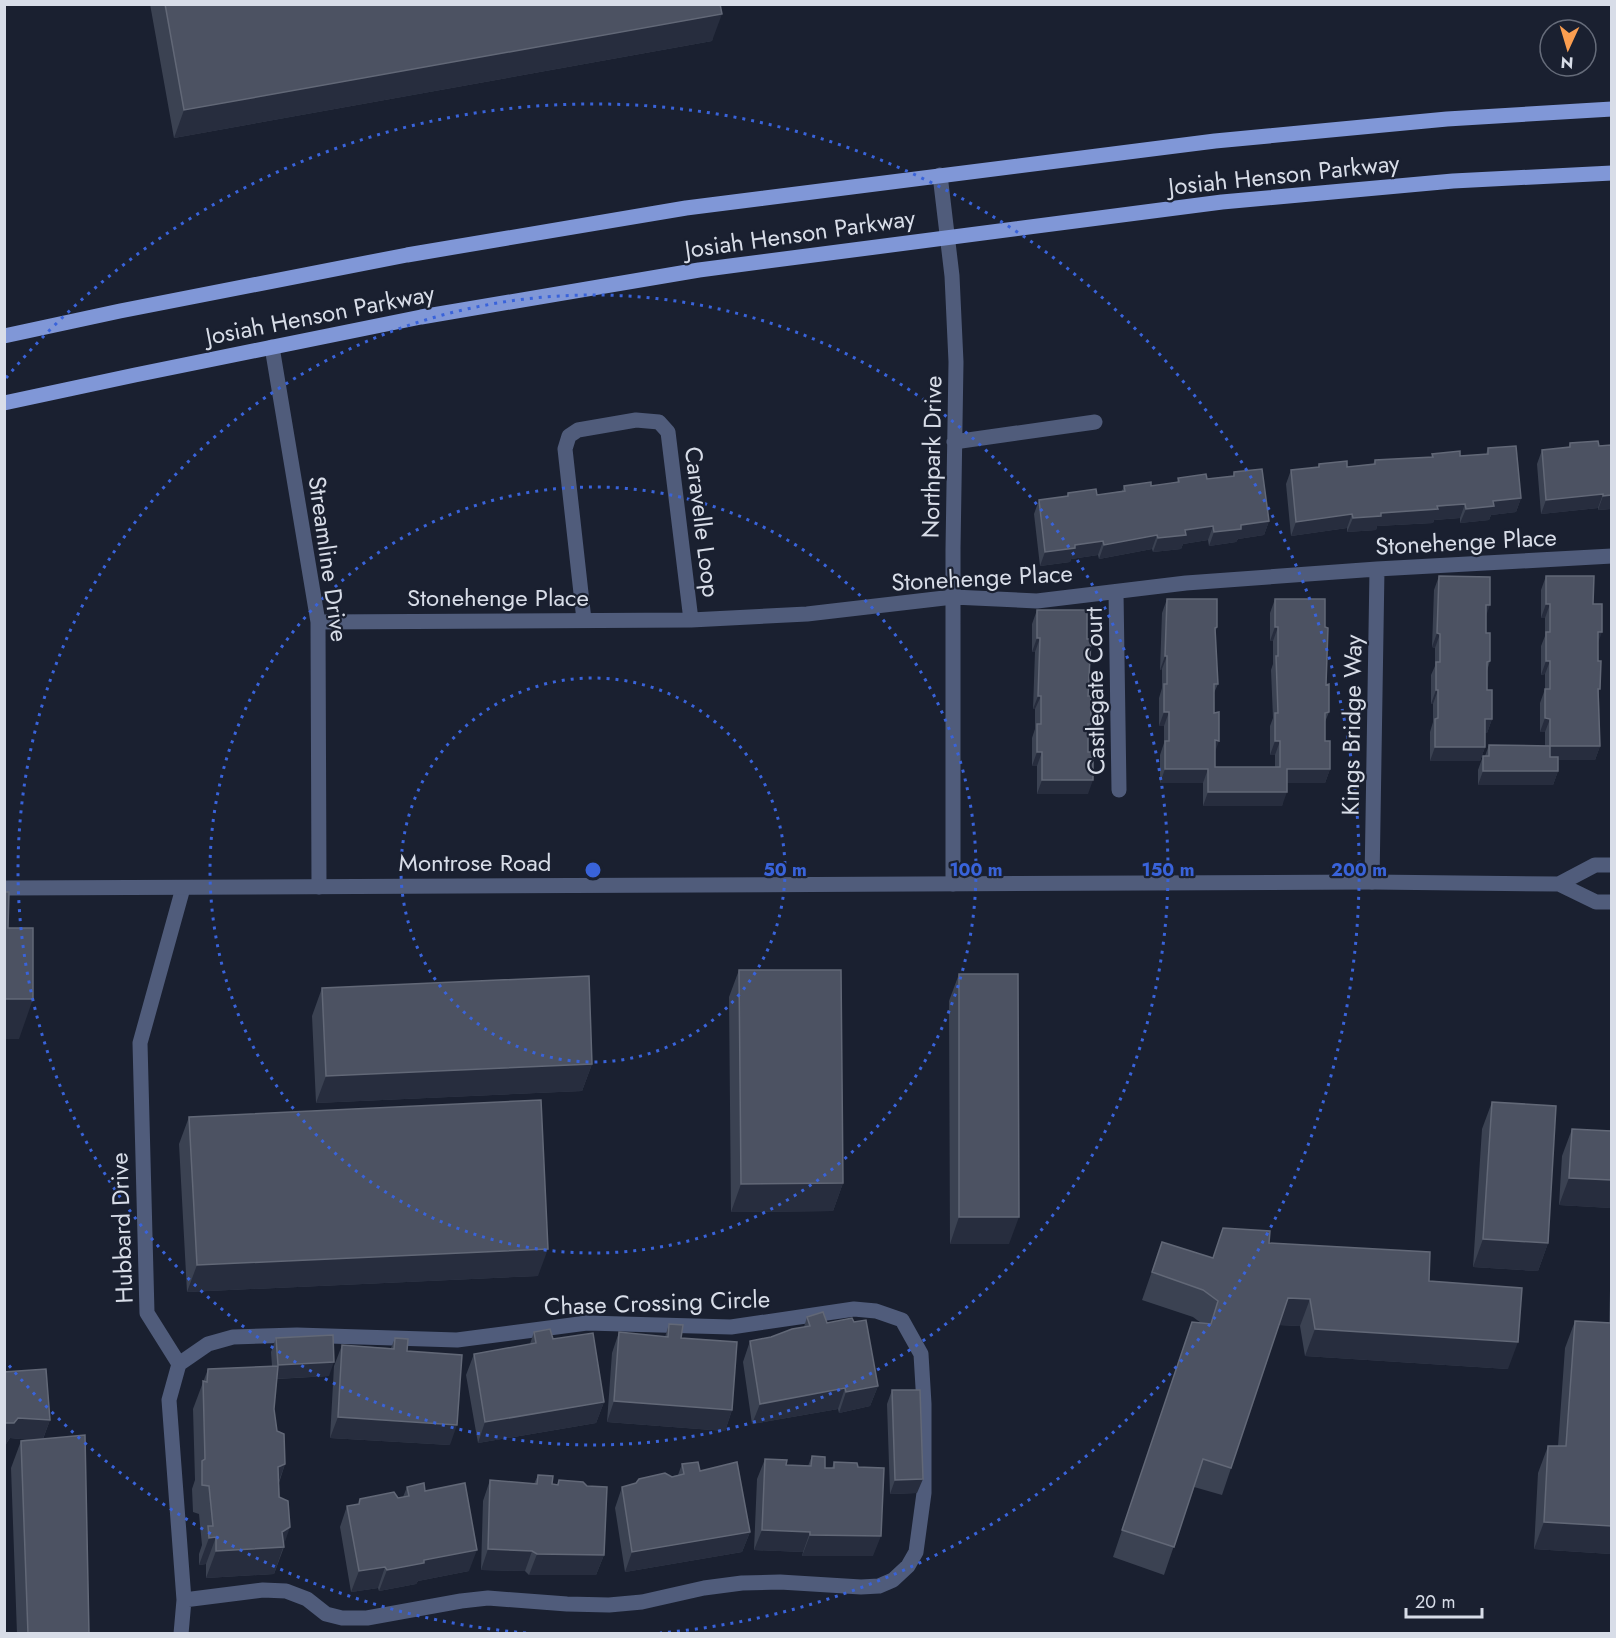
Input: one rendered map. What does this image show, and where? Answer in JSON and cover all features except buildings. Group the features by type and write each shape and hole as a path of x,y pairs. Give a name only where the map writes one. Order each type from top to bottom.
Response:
{"main road":[{"name":"Josiah Henson Parkway","path":"4,336 120,311 430,251 686,207 1226,140 1447,119 1611,109"},
{"name":"Josiah Henson Parkway","path":"4,403 421,317 699,270 1222,202 1453,181 1611,174"}],"street":[{"name":"Northpark Drive","path":"940,175 948,237 956,362 953,884"},
{"name":"Streamline Drive","path":"272,347 318,622 319,887"},
{"name":"Caravelle Loop","path":"584,620 565,449 569,436 578,430 636,420 659,422 668,432 691,620"},
{"path":"954,442 1095,422"},
{"name":"Stonehenge Place","path":"318,622 691,620 807,614 953,597 1037,602 1186,583 1377,569 1611,556"},
{"name":"Kings Bridge Way","path":"1372,882 1377,569"},
{"name":"Castlegate Court","path":"1116,592 1119,790"},
{"name":"Montrose Road","path":"1559,884 1594,865 1611,865"},
{"name":"Montrose Road","path":"4,888 1372,882 1559,884 1596,902 1611,902"},
{"name":"Hubbard Drive","path":"179,1364 147,1313 140,1043 183,888"},
{"name":"Chase Crossing Circle","path":"179,1364 208,1344 233,1337 297,1335 457,1340 586,1323 731,1327 854,1309 876,1311 902,1320 921,1354 924,1404 924,1493 916,1552 908,1566 893,1580 879,1586 780,1582 742,1583 704,1588 642,1602 609,1605 567,1605 488,1598 367,1618 342,1618 326,1614 307,1599 286,1591 263,1590 184,1600"},
{"path":"179,1364 169,1400 184,1600 181,1634"}]}
